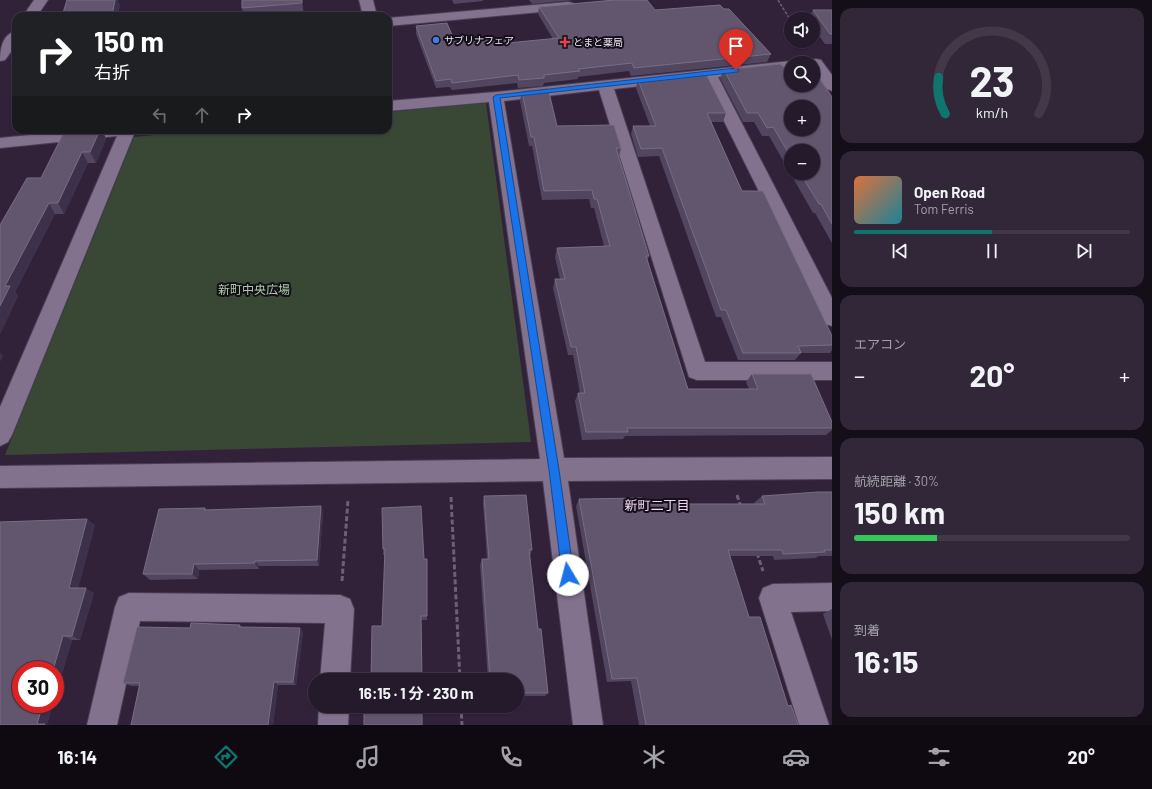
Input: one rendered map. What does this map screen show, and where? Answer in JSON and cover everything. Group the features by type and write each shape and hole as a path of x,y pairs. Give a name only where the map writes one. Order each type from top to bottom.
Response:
{"street":[{"path":"33,12 41,0"},
{"path":"366,0 369,12"},
{"path":"392,22 582,5"},
{"path":"0,58 12,41"},
{"path":"0,58 12,57"},
{"path":"392,101 496,97 784,66"},
{"path":"820,69 832,86"},
{"path":"708,73 832,318"},
{"path":"605,84 697,371 832,371"},
{"path":"496,97 554,470 588,725"},
{"path":"0,143 90,134"},
{"path":"0,435 128,134"},
{"path":"0,477 350,471 832,468"},
{"path":"814,725 773,598 832,597"},
{"path":"102,725 129,607 340,609 336,673"},
{"path":"333,725 334,713"}],"path":[{"path":"778,0 785,12"},
{"path":"449,470 460,673"},
{"path":"340,609 350,471"},
{"path":"461,713 462,725"}],"green space":[{"name":"新町中央広場","path":"486,103 531,442 5,455 134,137 165,134 392,134 392,112"}],"building":[{"path":"67,0 115,0 113,12 63,12"},
{"path":"242,0 302,0 302,3 242,8"},
{"path":"614,0 647,0 655,10 720,5 724,9 729,9 771,54 634,68 632,63 578,69 580,71 544,75 544,78 519,80 518,75 452,83 451,79 436,81 416,26 447,23 455,42 504,38 507,43 559,38 539,7"},
{"path":"813,10 832,10 832,34 830,34 820,20 820,12 814,12"},
{"path":"780,64 784,67 784,92 820,92 820,79 832,97 832,224 821,204 819,204 804,180 820,180 820,144 784,144 784,145 773,127 767,128 758,113 747,113 724,70"},
{"path":"705,72 726,113 707,113 742,191 763,191 832,336 832,345 798,346 801,353 743,353 726,310 721,310 662,148 641,149 633,126 656,126 638,80"},
{"path":"548,88 557,126 614,125 621,148 616,148 649,256 646,256 688,389 758,389 752,374 811,374 832,422 832,428 627,428 628,432 586,432 578,393 585,393 576,347 571,347 555,279 565,279 557,248 610,246 597,199 594,199 592,190 544,191 534,137 531,137 522,91"},
{"path":"63,134 98,134 90,152 82,152 58,203 49,203 5,286 10,286 0,306 0,225 27,178 41,178"},
{"path":"832,492 832,550 824,550 825,552 783,554 782,550 728,550 749,617 760,617 788,706 791,705 798,725 646,725 637,678 612,679 579,499 642,498 643,504 765,504 762,496"},
{"path":"526,495 532,550 529,550 538,629 541,629 548,693 524,693 524,673 490,673 482,559 489,559 484,496"},
{"path":"321,506 317,560 194,564 192,574 143,574 159,509 205,508 204,510"},
{"path":"421,506 424,559 427,559 427,616 421,616 422,673 371,673 372,626 382,626 385,549 383,549 382,508"},
{"path":"87,519 69,588 86,588 72,636 63,636 56,661 12,661 12,713 40,713 37,724 45,724 44,725 0,725 0,522"},
{"path":"191,623 240,625 239,627 300,628 293,682 274,682 268,725 131,725 140,683 123,683 137,627 190,628"},
{"path":"364,713 422,713 422,725 364,725"}],"place":[{"name":"サブリナフェア","path":"436,40"},
{"name":"とまと薬局","path":"565,42"}],"district":[{"name":"新町二丁目","path":"657,505"}],"route":[{"path":"568,575 554,470 496,97 736,70"}]}
